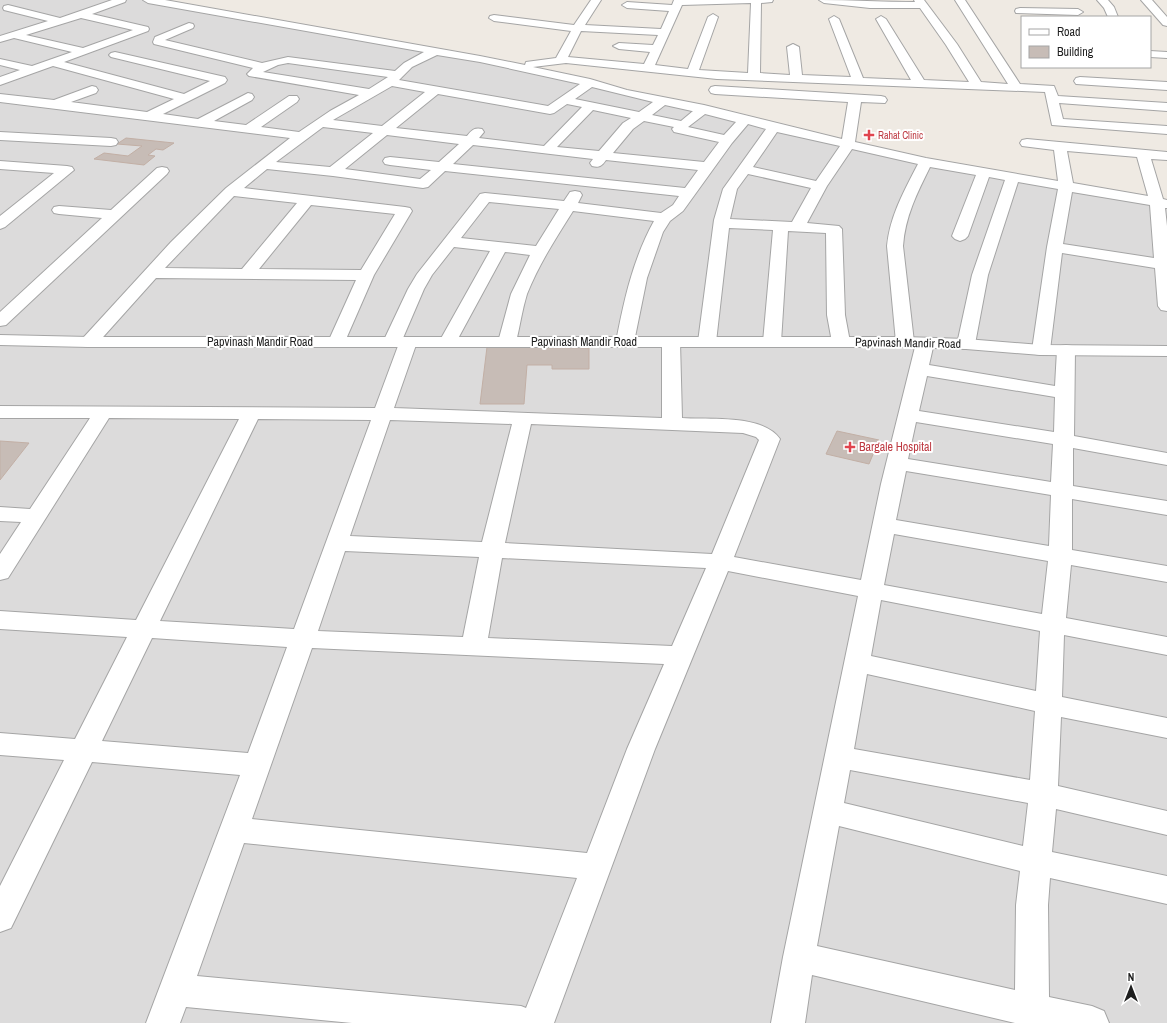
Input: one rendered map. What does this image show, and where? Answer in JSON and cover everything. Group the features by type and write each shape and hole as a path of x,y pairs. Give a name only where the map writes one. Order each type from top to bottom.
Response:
{"street":[{"path":"0,39 81,15 121,0"},
{"path":"148,0 435,51 512,66 590,83 625,93 664,100 855,98 881,100"},
{"path":"560,61 578,28 596,0"},
{"path":"754,77 756,0"},
{"path":"627,5 768,0"},
{"path":"824,0 921,3 951,44 978,86"},
{"path":"960,0 1017,88"},
{"path":"1102,0 1109,7 1113,16"},
{"path":"1146,0 1167,22"},
{"path":"1053,2 1065,12"},
{"path":"4,9 28,3"},
{"path":"648,68 678,3"},
{"path":"4,9 60,21"},
{"path":"1020,11 1078,12"},
{"path":"0,81 85,52 144,29 81,15"},
{"path":"692,73 714,17"},
{"path":"494,18 551,26 664,32"},
{"path":"834,19 858,81"},
{"path":"881,19 920,84"},
{"path":"189,26 158,39 158,42 264,67"},
{"path":"0,32 85,52"},
{"path":"619,46 657,49"},
{"path":"793,47 796,79"},
{"path":"90,342 152,273 231,191 302,136 394,79 408,65 435,51"},
{"path":"1151,54 1167,55"},
{"path":"115,55 221,80 149,116"},
{"path":"371,93 253,74 264,67 279,61 288,60 394,79 435,90 550,110 590,83"},
{"path":"512,66 560,61 725,76 1017,88 1052,94 1167,107"},
{"path":"0,62 33,70"},
{"path":"52,63 186,98"},
{"path":"46,77 68,67"},
{"path":"1052,94 1083,89 1080,81 1072,71"},
{"path":"1149,75 1162,86"},
{"path":"725,76 703,100 680,129 727,140"},
{"path":"1080,81 1162,86"},
{"path":"0,98 20,89"},
{"path":"56,104 92,90"},
{"path":"333,172 435,90"},
{"path":"1052,94 1057,122 1167,130"},
{"path":"200,123 248,97"},
{"path":"0,98 302,136"},
{"path":"772,342 789,227 820,186 848,144 855,98"},
{"path":"249,129 293,99"},
{"path":"564,100 683,125"},
{"path":"507,342 515,306 520,293 541,251 584,182 628,126 664,100"},
{"path":"703,100 745,120 926,162 1162,203"},
{"path":"548,149 590,106"},
{"path":"400,117 415,119"},
{"path":"625,342 635,286 652,238 664,218 678,208 727,140 745,120"},
{"path":"322,123 707,167"},
{"path":"264,165 333,172 423,184 470,141 481,128 466,126"},
{"path":"707,342 722,223 730,189 774,127"},
{"path":"0,136 111,142"},
{"path":"2,164 24,137"},
{"path":"1027,143 1167,156"},
{"path":"1041,350 1055,247 1066,186 1060,146"},
{"path":"1143,154 1162,203 1163,264 1167,306"},
{"path":"390,161 441,168 689,193"},
{"path":"788,1023 799,957 897,463 919,369 895,246 895,231 899,216 926,162"},
{"path":"0,224 67,170 2,164"},
{"path":"745,169 820,186"},
{"path":"0,321 162,171"},
{"path":"960,236 984,172"},
{"path":"966,344 980,275 1013,177"},
{"path":"231,191 405,211 366,275 337,342"},
{"path":"163,1023 337,543 382,414 400,342 416,289 425,274 485,197 664,218"},
{"path":"247,274 277,235 307,200"},
{"path":"59,210 115,215"},
{"path":"722,223 834,229 836,315 841,342"},
{"path":"450,242 541,251"},
{"path":"448,342 500,247"},
{"path":"1055,247 1163,264"},
{"path":"152,273 366,275"},
{"name":"Papvinash Mandir Road","path":"0,340 90,342 841,342 966,344 1041,350 1167,351"},
{"path":"671,342 672,424"},
{"path":"1032,1016 1032,905 1043,794 1053,624 1060,555 1066,350"},
{"path":"919,369 1065,392"},
{"path":"0,412 382,414 523,418 745,427 763,432 770,438 641,750 537,1023"},
{"path":"0,572 103,413"},
{"path":"0,918 251,414"},
{"path":"908,415 1064,440 1167,459"},
{"path":"474,646 492,550 523,418"},
{"path":"897,463 1167,508"},
{"path":"0,514 36,516"},
{"path":"885,525 1167,574"},
{"path":"337,543 685,558 720,562 1167,646"},
{"path":"0,620 303,639 680,656"},
{"path":"858,663 1167,728"},
{"path":"0,744 257,765"},
{"path":"839,757 1043,794 1167,823"},
{"path":"828,810 1036,862 1167,890"},
{"path":"234,830 597,867"},
{"path":"799,957 1032,1016 1092,1023"},
{"path":"175,990 521,1023"}],"shaded area":[{"path":"0,0 164,0 514,65 924,160 1167,204 1167,1023 0,1023"}],"building":[{"path":"126,138 174,143 163,150 156,149 148,155 155,156 144,165 94,159 104,153 128,156 142,146 117,144"},
{"path":"487,347 589,348 589,369 552,369 552,365 527,365 524,404 480,404"},
{"path":"837,431 879,440 869,464 826,454"},
{"path":"0,441 29,443 0,480"}],"place":[{"name":"Rahat Clinic","path":"869,135"},
{"name":"Bargale Hospital","path":"850,447"}]}
